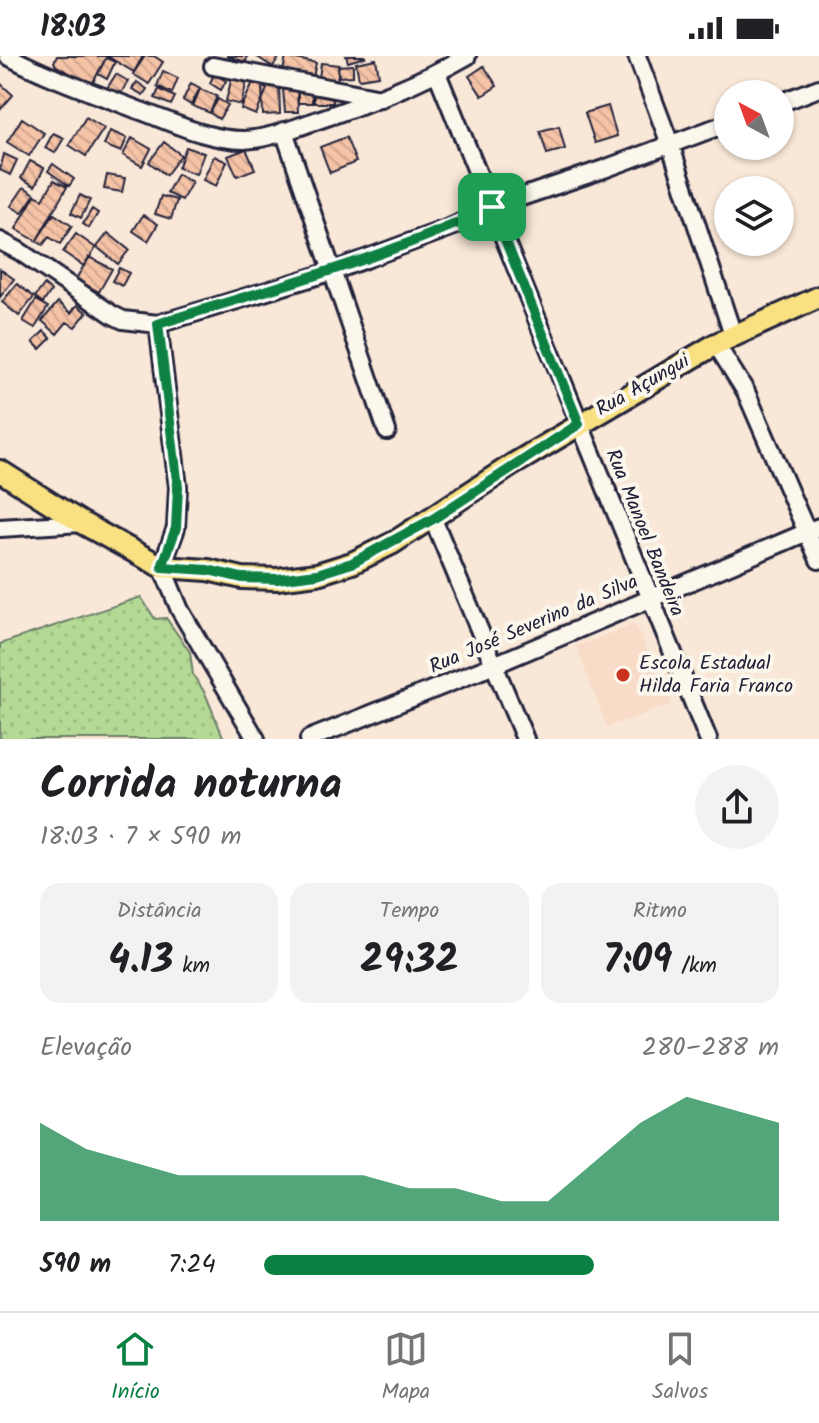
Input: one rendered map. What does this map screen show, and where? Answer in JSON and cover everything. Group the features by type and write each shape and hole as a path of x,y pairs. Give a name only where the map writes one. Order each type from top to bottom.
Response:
{"main road":[{"name":"Rua Açungui","path":"162,567 277,579 317,574 352,563 433,519 579,424 725,339 819,297"},
{"path":"0,471 82,523 162,567"}],"street":[{"path":"8,56 51,78 197,132 248,140 382,99 467,56"},
{"path":"637,56 670,144 725,339 746,392 812,530 819,560"},
{"path":"213,66 382,99"},
{"name":"Rua Manoel Bandeira","path":"437,73 708,739"},
{"path":"794,98 819,88"},
{"path":"0,241 113,315 123,320 158,324 333,271 454,226 492,207 714,128"},
{"path":"284,131 387,431"},
{"path":"158,324 178,487 176,528 162,567 180,610 256,739"},
{"path":"433,519 525,739"},
{"path":"0,528 82,523"},
{"name":"Rua José Severino da Silva","path":"309,739 494,665 812,530"}],"shaded area":[{"name":"Escola Estadual Hilda Faria Franco","path":"635,624 672,704 607,727 576,646"}],"green space":[{"path":"141,597 155,619 166,618 190,652 193,675 205,693 224,739 0,739 0,644"}],"building":[{"path":"57,56 107,56 90,88 79,82 81,79 56,66"},
{"path":"107,56 143,56 134,72"},
{"path":"145,56 154,56 163,62 149,84 133,74"},
{"path":"226,56 247,56 246,62"},
{"path":"256,56 280,56 273,67"},
{"path":"346,56 364,56 365,57 348,62"},
{"path":"286,57 316,63 312,82 282,76"},
{"path":"106,58 115,62 107,79 98,74"},
{"path":"376,59 379,76 359,79 356,63"},
{"path":"321,63 339,65 337,81 319,78"},
{"path":"353,65 353,76 339,77 338,66"},
{"path":"484,66 497,86 482,96 469,76"},
{"path":"163,71 178,78 172,93 157,86"},
{"path":"116,74 128,81 119,97 106,90"},
{"path":"214,74 226,81 221,90 210,83"},
{"path":"232,77 247,81 241,105 226,101"},
{"path":"137,82 147,89 143,95 132,89"},
{"path":"253,82 267,89 256,115 241,109"},
{"path":"0,83 13,95 0,110"},
{"path":"191,83 200,88 191,105 183,100"},
{"path":"262,84 279,84 280,114 263,115"},
{"path":"297,88 298,112 285,112 283,89"},
{"path":"159,89 175,97 171,105 155,98"},
{"path":"200,89 217,96 210,113 193,106"},
{"path":"314,89 333,89 333,103 314,103"},
{"path":"298,93 312,93 312,103 298,103"},
{"path":"218,99 228,105 219,119 210,113"},
{"path":"608,106 617,136 595,143 585,113"},
{"path":"86,117 104,128 86,156 69,145"},
{"path":"22,118 44,133 29,156 7,142"},
{"path":"559,126 565,149 547,154 540,131"},
{"path":"110,131 127,138 121,152 104,145"},
{"path":"53,133 64,138 55,153 45,148"},
{"path":"346,137 356,162 330,173 320,147"},
{"path":"132,138 151,149 142,166 123,155"},
{"path":"164,142 181,155 166,175 149,162"},
{"path":"186,147 204,153 196,174 178,168"},
{"path":"246,149 255,169 237,176 228,156"},
{"path":"4,154 17,160 10,175 0,170"},
{"path":"214,156 227,162 216,186 203,180"},
{"path":"30,161 44,168 35,186 21,178"},
{"path":"53,164 74,179 69,186 48,171"},
{"path":"177,174 192,182 182,200 167,193"},
{"path":"107,175 125,178 122,192 104,189"},
{"path":"54,180 67,187 37,240 54,214 72,226 60,244 49,237 43,245 16,229 35,195 43,199"},
{"path":"24,187 35,194 22,213 11,206"},
{"path":"80,195 90,200 81,218 71,213"},
{"path":"161,196 177,200 171,219 155,214"},
{"path":"92,209 98,213 89,228 83,224"},
{"path":"143,215 158,224 148,241 133,231"},
{"path":"108,233 129,250 118,264 97,247"},
{"path":"76,234 96,248 84,266 63,252"},
{"path":"89,257 112,269 99,292 76,279"},
{"path":"119,268 129,273 122,286 112,281"},
{"path":"0,269 14,279 0,297"},
{"path":"17,284 34,297 19,316 2,302"},
{"path":"44,285 51,291 43,303 35,297"},
{"path":"36,300 48,307 35,328 23,321"},
{"path":"58,302 71,313 77,305 87,313 75,327 67,322 57,334 42,321"},
{"path":"44,331 51,338 40,349 33,342"}],"place":[{"name":"Escola Estadual Hilda Faria Franco","path":"623,675"}],"route":[{"path":"492,207 579,424 433,519 352,563 317,574 277,579 242,578 208,570 162,567 176,528 178,487 158,324 333,271 454,226 492,207"}]}
